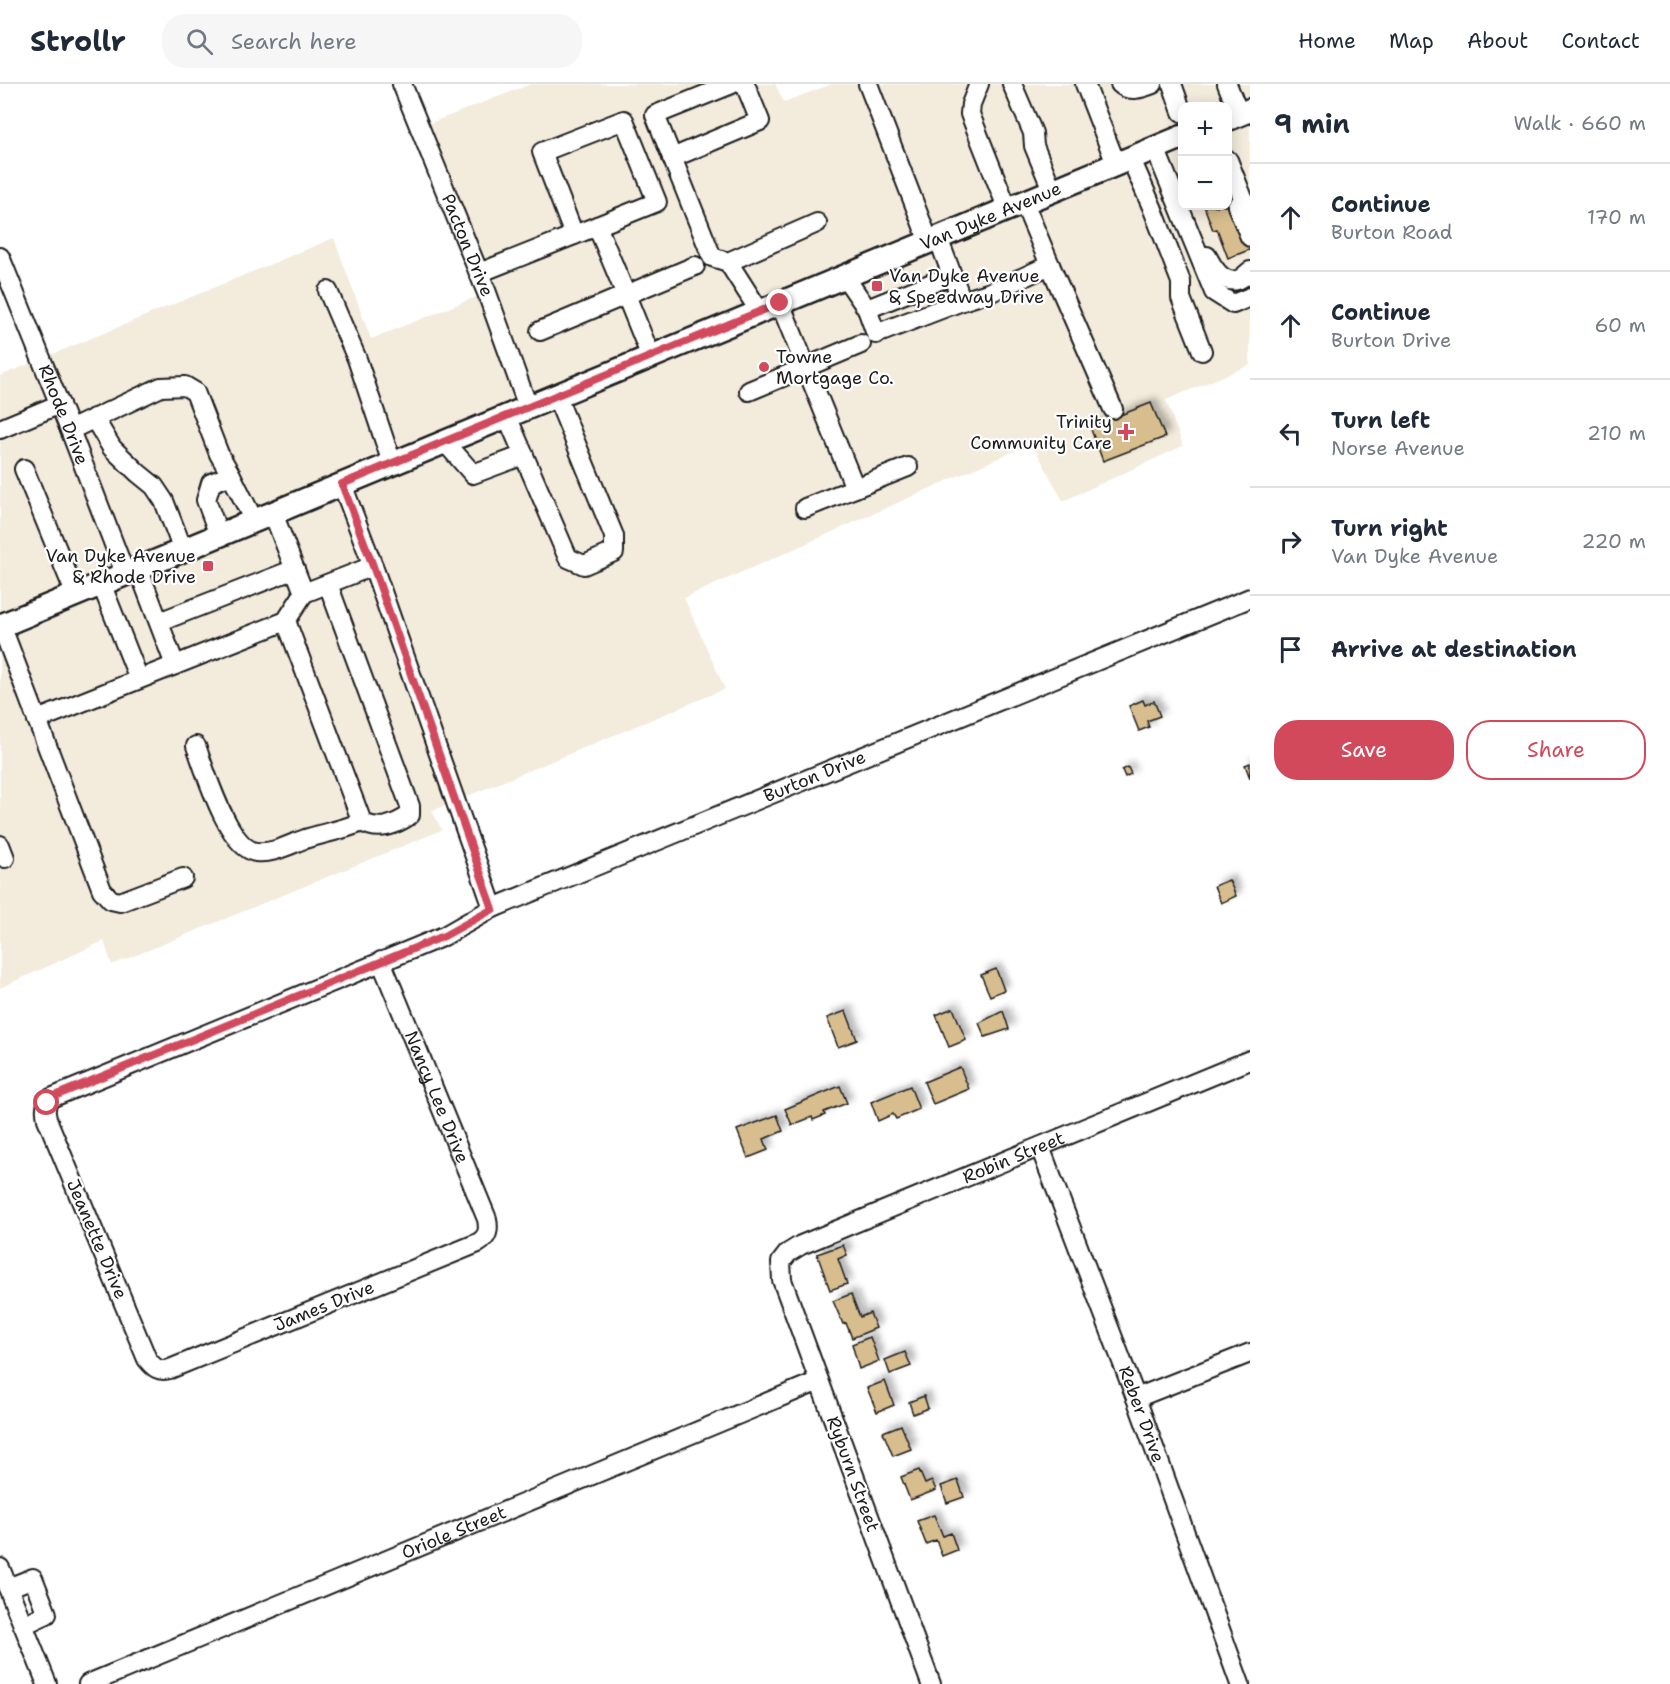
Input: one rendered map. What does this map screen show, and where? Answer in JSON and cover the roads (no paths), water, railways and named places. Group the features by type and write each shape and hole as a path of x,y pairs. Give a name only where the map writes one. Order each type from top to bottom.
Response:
{"main road":[{"name":"Van Dyke Avenue","path":"0,625 1178,139"}],"street":[{"name":"Pacton Drive","path":"402,84 479,273 528,407"},
{"path":"732,84 656,115 712,257 728,262 770,308 806,366 855,488"},
{"path":"672,158 760,121 745,84"},
{"path":"868,84 962,301"},
{"path":"979,84 971,104 970,114 1016,206 1050,265 1113,409"},
{"path":"1012,84 1033,133 1034,146 1053,192"},
{"path":"1085,84 1123,161 1152,207 1181,282 1181,298 1202,351"},
{"path":"1120,84 1123,88 1131,89 1153,84"},
{"path":"1173,84 1179,102"},
{"path":"1227,84 1239,114"},
{"path":"479,273 657,202 624,120 542,152 574,235"},
{"path":"1155,148 1214,292 1233,304 1250,297"},
{"path":"1232,172 1250,216"},
{"path":"1237,183 1233,192 1236,205 1250,237"},
{"path":"728,262 817,223"},
{"path":"597,226 651,357"},
{"path":"1192,238 1204,250 1215,271 1226,279 1239,280 1250,271"},
{"name":"Rhode Drive","path":"0,257 70,430 132,571 159,622 175,665"},
{"path":"845,277 867,309 876,334 991,292 1050,265"},
{"path":"540,331 695,266"},
{"path":"867,309 952,275"},
{"path":"1208,277 1226,288 1240,291 1250,290"},
{"path":"328,291 357,359 392,463"},
{"path":"749,391 861,344"},
{"path":"70,430 161,387 184,386 195,393 219,454 234,481 263,517 295,568 304,593"},
{"path":"507,416 568,558 584,565 614,552 614,536 556,395"},
{"path":"0,429 60,404"},
{"path":"94,418 112,448 154,486 164,501 183,550"},
{"path":"445,442 473,474 524,455"},
{"path":"805,508 908,467"},
{"path":"24,469 75,593"},
{"path":"219,535 206,500 211,483 234,481"},
{"path":"342,484 493,909"},
{"path":"37,720 286,621 304,593 373,566"},
{"path":"159,622 295,568"},
{"path":"101,583 139,679"},
{"path":"286,621 362,822 370,827 381,828 403,819 410,814 410,806 328,584"},
{"name":"Burton Drive","path":"47,1103 57,1095 444,936 493,909 1250,598"},
{"path":"0,625 102,890 111,900 120,902 183,878"},
{"path":"196,746 222,816 242,844 253,852 270,852 362,822"},
{"name":"Nancy Lee Drive","path":"381,961 487,1219 487,1234"},
{"name":"Robin Street","path":"781,1262 788,1253 801,1245 1250,1060"},
{"name":"Jeanette Drive","path":"47,1103 45,1110 47,1119 133,1327 147,1359 158,1370"},
{"name":"Reber Drive","path":"1040,1147 1136,1398 1240,1684"},
{"name":"James Drive","path":"158,1370 170,1369 478,1243 487,1234"},
{"name":"Ryburn Street","path":"781,1262 782,1280 931,1684"},
{"path":"1136,1398 1250,1353"},
{"name":"Oriole Street","path":"88,1684 819,1381"},
{"path":"0,1568 47,1684"},
{"path":"8,1588 33,1578 47,1614 23,1625"}],"place":[{"name":"Van Dyke Avenue & Speedway Drive","path":"877,286"},
{"name":"Towne Mortgage Co.","path":"764,367"},
{"name":"Trinity Community Care","path":"1126,432"},
{"name":"Van Dyke Avenue & Rhode Drive","path":"208,566"}]}
